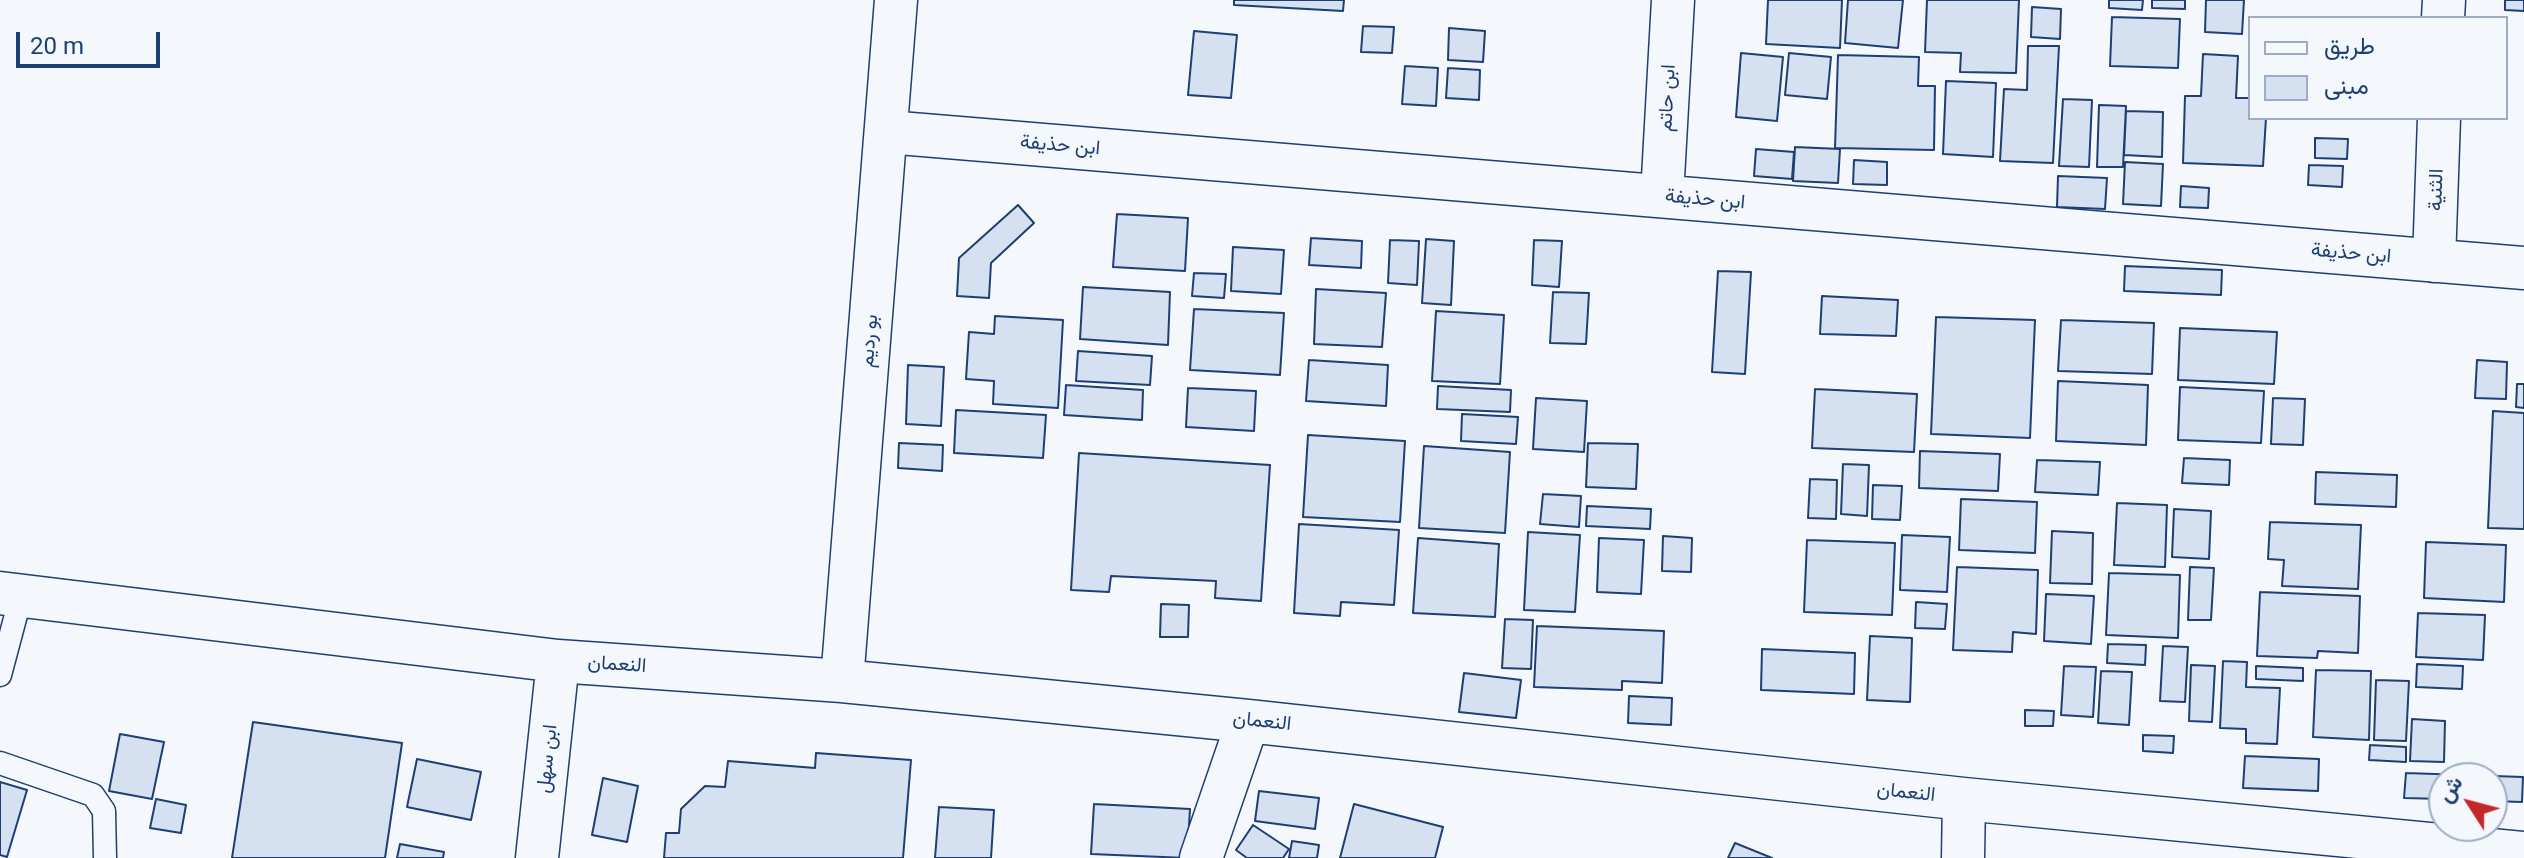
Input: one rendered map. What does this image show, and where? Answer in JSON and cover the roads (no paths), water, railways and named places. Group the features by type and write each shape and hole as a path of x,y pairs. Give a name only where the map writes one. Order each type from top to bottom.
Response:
{"street":[{"name":"بو رديم","path":"842,681 896,0"},
{"name":"ابن حاتم","path":"1662,196 1673,0"},
{"name":"الثنية","path":"2434,261 2439,120"},
{"name":"ابن حذيفة","path":"887,132 2524,268"},
{"name":"النعمان","path":"11,594 558,661 842,681 1248,721 1964,799 2524,853"},
{"name":"ابن سهل","path":"537,858 558,661"},
{"path":"1201,858 1248,721"},
{"path":"1963,858 1964,799"}],"lane":[{"path":"0,675 11,594"},
{"path":"0,763 93,795 104,811 105,858"}]}
